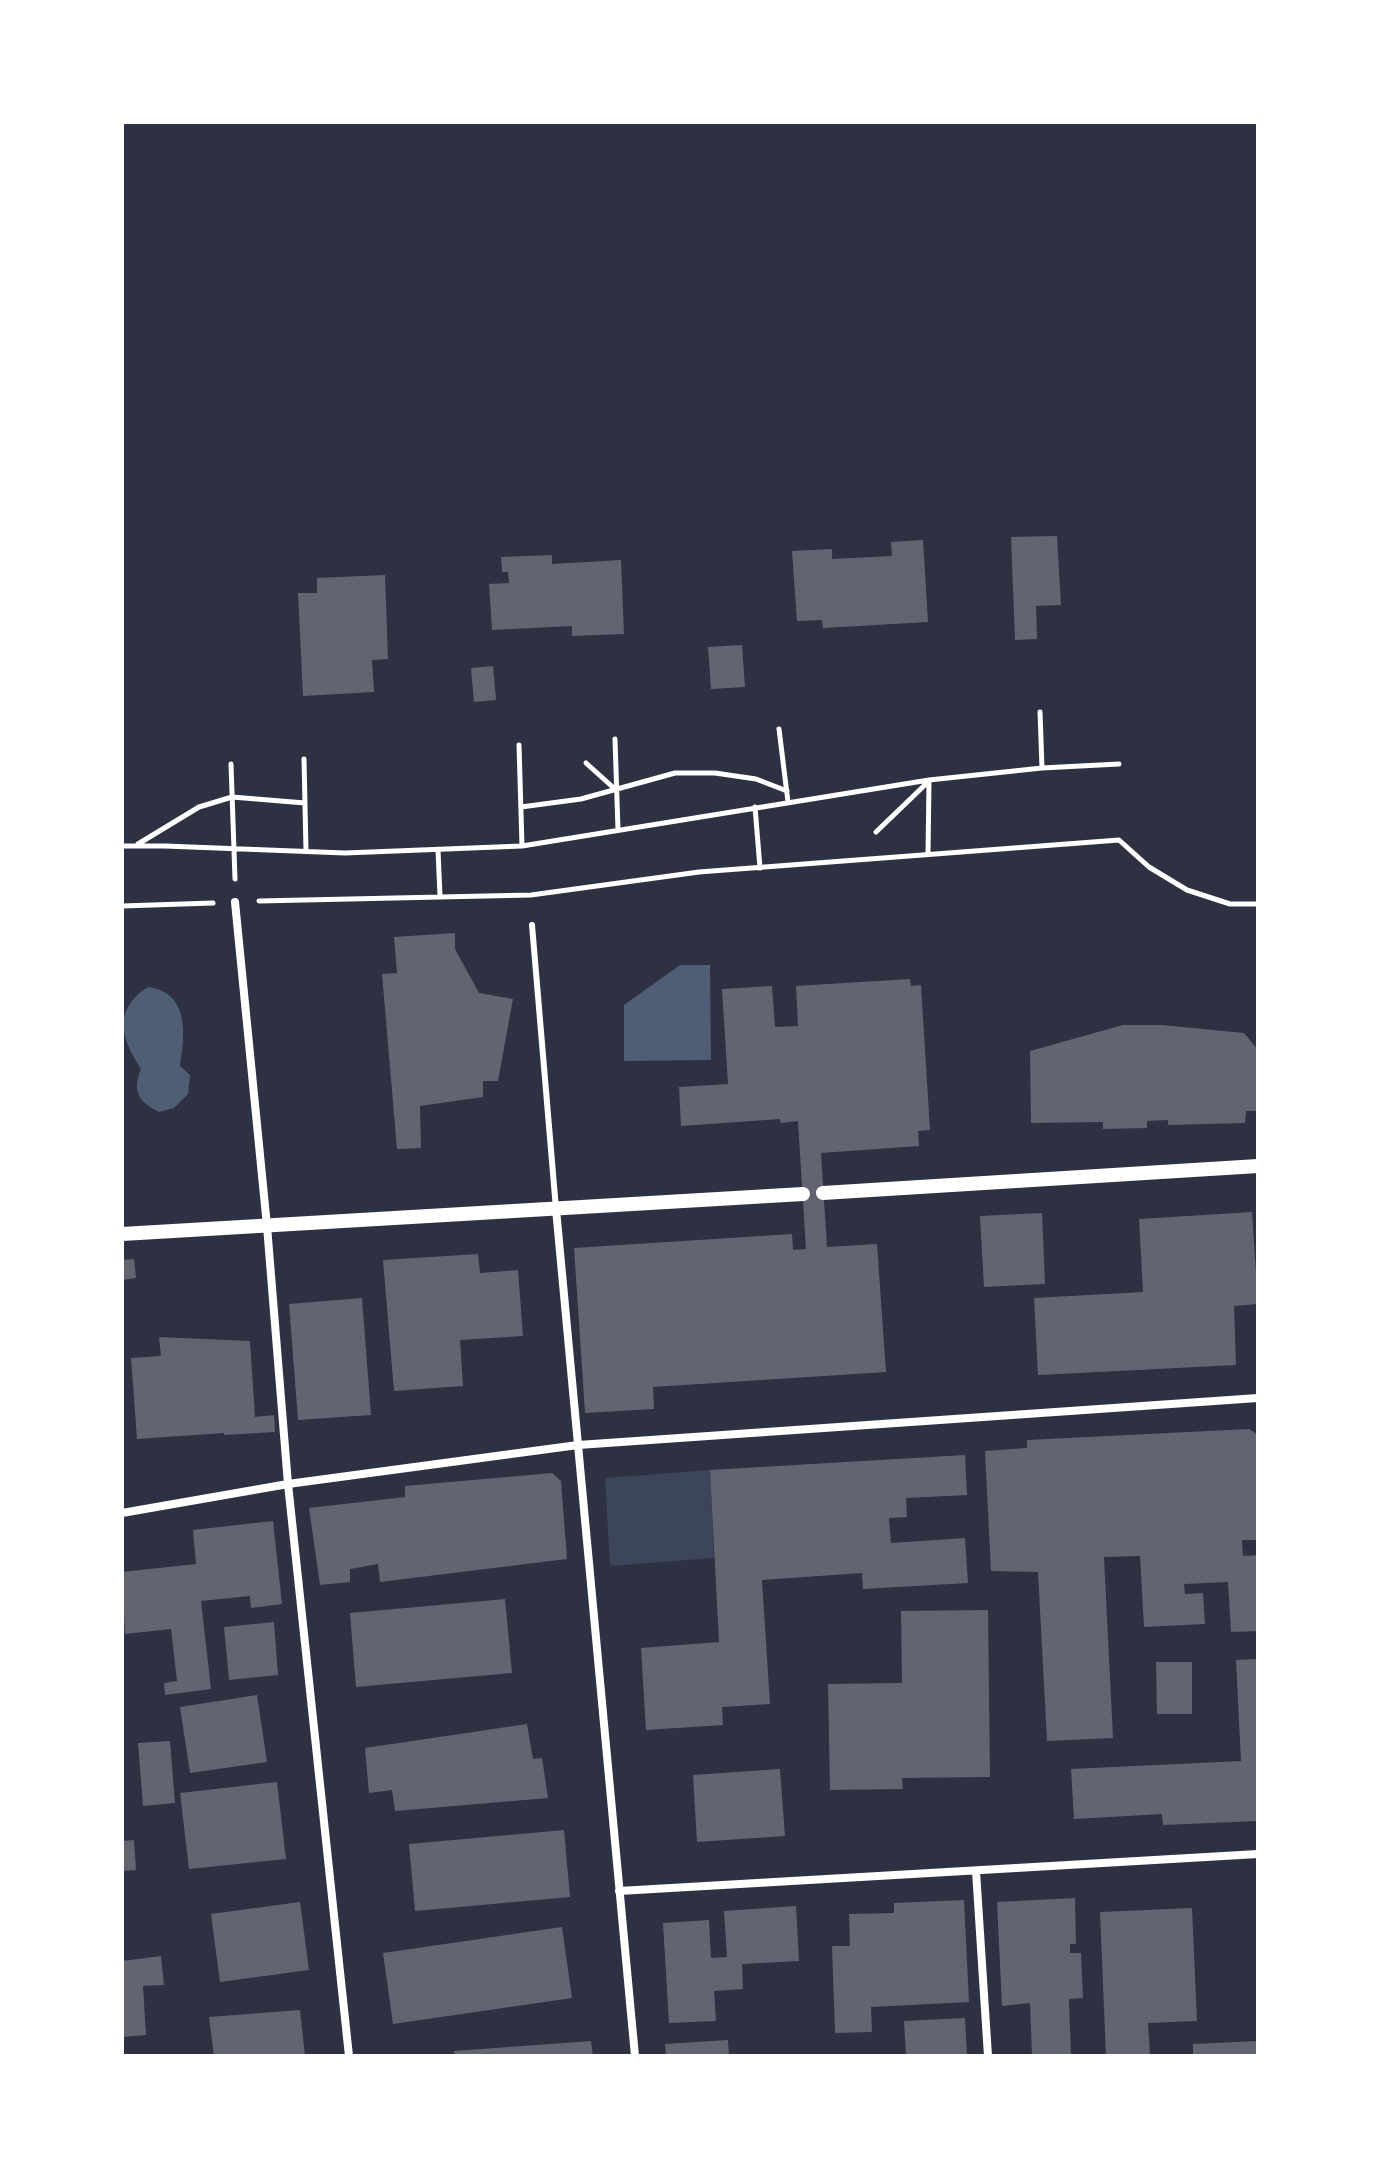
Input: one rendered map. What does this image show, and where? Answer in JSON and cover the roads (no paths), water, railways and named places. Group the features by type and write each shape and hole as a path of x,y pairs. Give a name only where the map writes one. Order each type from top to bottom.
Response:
{"street":[{"path":"235,902 267,1226 288,1484 349,2056"},
{"path":"823,1193 1258,1166"},
{"path":"122,1234 803,1194"},
{"path":"556,1209 635,2056"},
{"path":"122,1513 288,1484 578,1445 1258,1398"},
{"path":"619,1891 1258,1854"},
{"path":"976,1871 988,2056"}],"lane":[{"path":"532,925 556,1209"}]}
